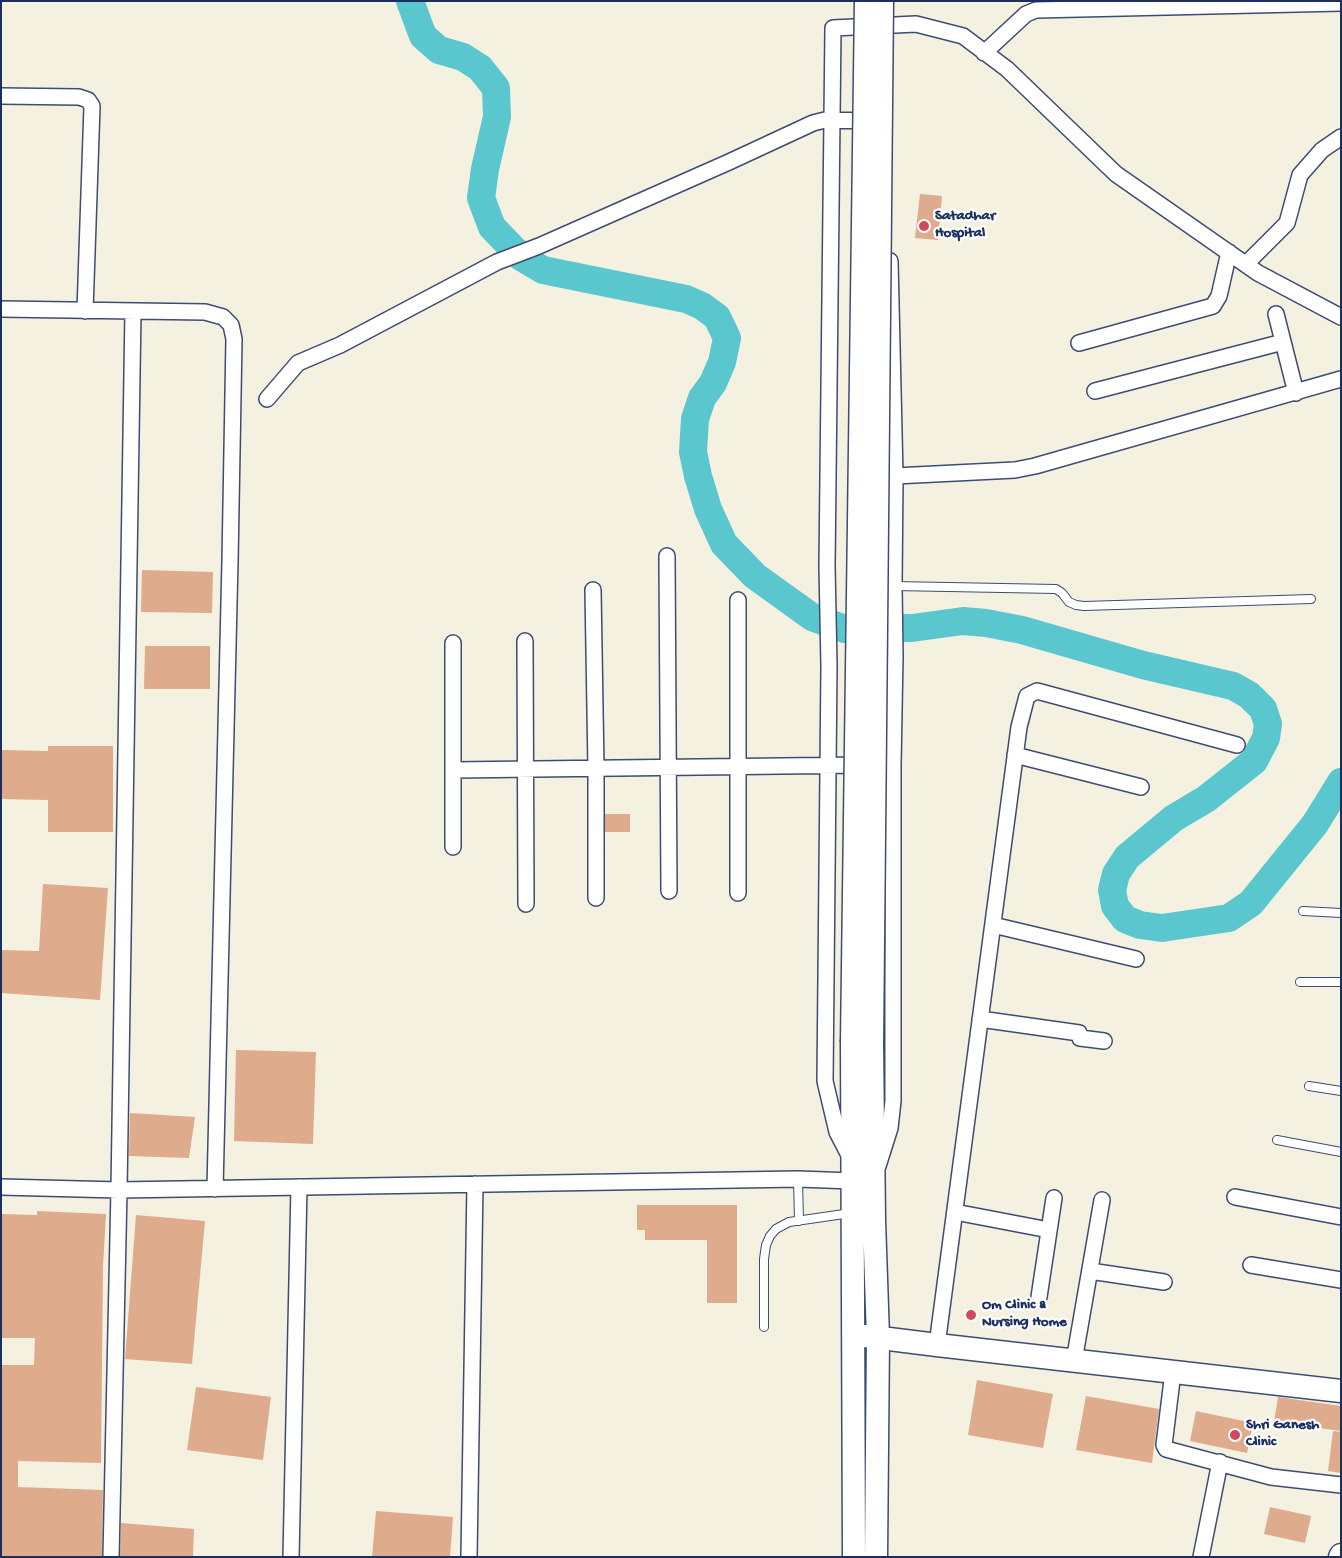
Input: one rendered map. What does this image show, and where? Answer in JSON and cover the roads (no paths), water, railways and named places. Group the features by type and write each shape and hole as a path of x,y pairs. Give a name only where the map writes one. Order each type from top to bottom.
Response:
{"main road":[{"path":"862,1043 866,1"},
{"path":"854,1557 853,1212 860,1174 882,1"},
{"path":"860,1174 874,1222 878,1337 876,1557"},
{"path":"853,1335 1341,1391"}],"street":[{"path":"984,53 1026,14 1036,10 1341,3"},
{"path":"860,1174 837,1132 825,1081 829,666 827,566 833,28 916,24 963,36 1007,69 1116,174 1258,273 1341,317"},
{"path":"860,1174 890,1128 893,1101 895,476 887,121 888,26"},
{"path":"1,96 80,97 88,100 92,106 85,311"},
{"path":"267,399 298,363 340,345 497,262 539,246 813,123 832,120 887,121"},
{"path":"1246,264 1288,223 1300,175 1322,150 1341,137"},
{"path":"1079,343 1213,306 1219,296 1229,252"},
{"path":"1,309 204,312 215,314 231,325 234,339 215,1189"},
{"path":"111,1557 119,1190 133,311"},
{"path":"1276,314 1296,393"},
{"path":"1095,391 1283,342"},
{"path":"895,476 1015,470 1035,466 1341,379"},
{"path":"668,556 668,891"},
{"path":"593,590 596,898"},
{"path":"738,600 738,893"},
{"path":"525,641 526,904"},
{"path":"453,644 453,847"},
{"path":"937,1346 1015,755 1019,727 1027,696 1037,691 1236,745"},
{"path":"1015,755 1141,787"},
{"path":"453,770 893,765"},
{"path":"993,925 1136,958"},
{"path":"980,1019 1079,1033 1080,1038 1104,1041"},
{"path":"1,1187 119,1190 215,1189 798,1179 860,1174"},
{"path":"468,1557 475,1184"},
{"path":"291,1557 299,1187"},
{"path":"1235,1197 1341,1217"},
{"path":"1039,1297 1054,1198"},
{"path":"1074,1361 1102,1200"},
{"path":"955,1212 1049,1230"},
{"path":"1251,1265 1341,1280"},
{"path":"1090,1271 1164,1282"},
{"path":"1172,1372 1164,1448 1271,1477 1341,1485"},
{"path":"1201,1557 1220,1462"}],"lane":[{"path":"894,590 1056,589 1069,602 1084,606 1311,599"},
{"path":"1304,911 1341,913"},
{"path":"1300,982 1341,982"},
{"path":"1309,1086 1341,1091"},
{"path":"1277,1140 1341,1152"},
{"path":"798,1179 799,1221"},
{"path":"764,1326 764,1259 766,1245 770,1236 776,1229 790,1222 853,1212"}],"waterway":[{"path":"410,1 423,36 439,50 463,57 480,68 496,88 497,117 485,169 481,198 492,227 521,257 543,270 686,299 702,306 717,317 727,338 722,362 713,383 702,398 695,419 693,452 708,509 724,544 755,576 812,617 845,629 912,628 963,621 986,623 1022,630 1143,665 1233,686 1249,695 1263,709 1268,724 1266,738 1254,761 1206,799 1174,818 1127,857 1116,874 1112,890 1115,906 1125,919 1140,925 1162,928 1229,918 1251,903 1315,824 1341,782"}],"place":[{"name":"Satadhar Hospital","path":"924,226"},
{"name":"Om Clinic & Nursing Home","path":"971,1315"},
{"name":"Shri Ganesh Clinic","path":"1235,1435"}]}
